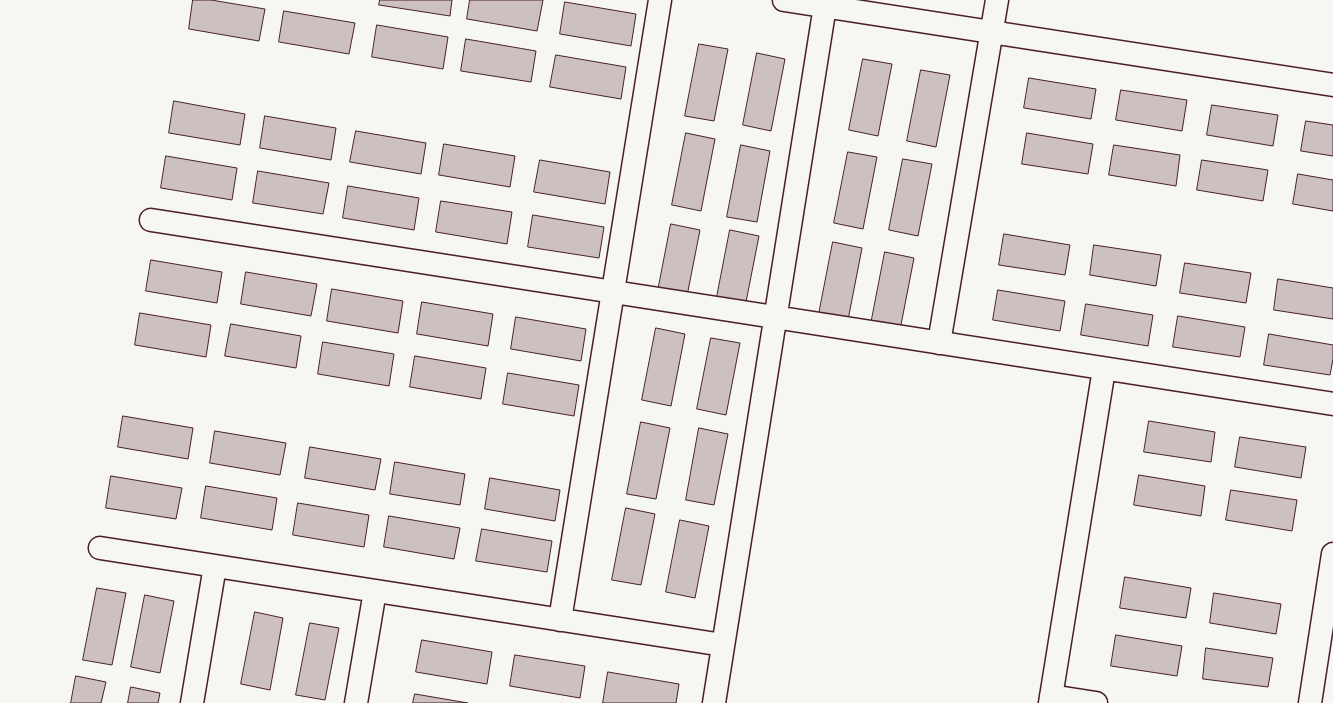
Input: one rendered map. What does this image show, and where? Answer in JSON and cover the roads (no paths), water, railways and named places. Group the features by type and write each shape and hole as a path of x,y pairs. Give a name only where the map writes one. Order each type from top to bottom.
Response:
{"lane":[{"path":"560,620 660,0"},
{"path":"784,0 1333,85"},
{"path":"939,343 997,0"},
{"path":"714,703 825,6"},
{"path":"151,220 1333,404"},
{"path":"1096,703 1051,700 1104,368"},
{"path":"100,548 723,645"},
{"path":"1310,703 1333,554"},
{"path":"192,703 215,566"},
{"path":"356,703 375,591"}]}
